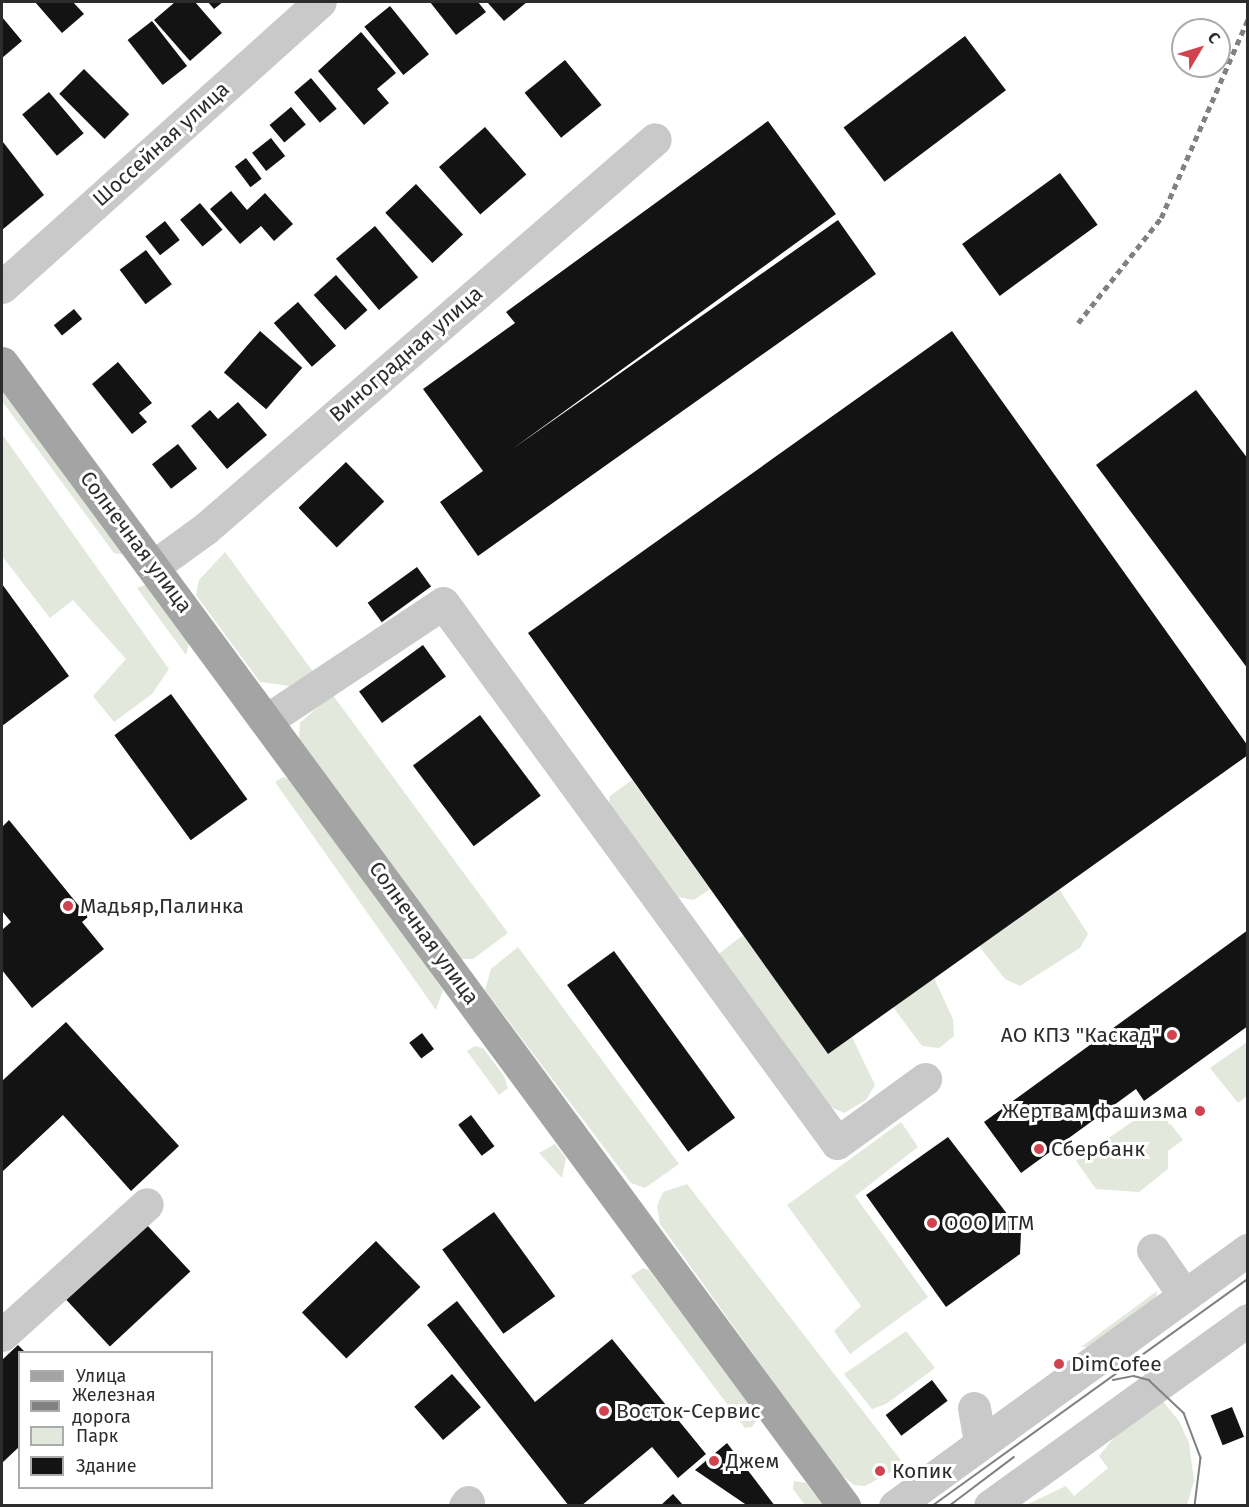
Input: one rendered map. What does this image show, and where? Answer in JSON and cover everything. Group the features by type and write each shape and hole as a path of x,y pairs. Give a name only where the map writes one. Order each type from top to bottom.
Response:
{"main road":[{"name":"Солнечная улица","path":"2,363 154,566 844,1506"}],"street":[{"name":"Шоссейная улица","path":"2,287 320,2"},
{"name":"Виноградная улица","path":"154,566 205,529 655,139"},
{"path":"267,720 443,603 837,1143 925,1079"},
{"path":"2,1335 147,1203"},
{"path":"1153,1250 1184,1295"},
{"path":"895,1506 1248,1250"},
{"path":"990,1506 1248,1320"},
{"path":"974,1408 980,1443"}],"green space":[{"path":"2,377 127,555 114,553 2,401"},
{"path":"2,434 169,669 152,694 114,722 93,696 126,659 73,600 50,618 2,556"},
{"path":"225,552 314,673 290,686 260,682 196,595 199,580"},
{"path":"145,585 156,588 190,640 186,655 137,588"},
{"path":"332,694 508,933 473,959 459,959 299,739 300,723"},
{"path":"283,777 292,780 443,990 436,1010 275,782"},
{"path":"632,780 710,889 694,900 673,896 608,807 610,796"},
{"path":"1059,889 1088,934 1080,948 1020,986 1005,979 979,946"},
{"path":"743,935 827,1053 852,1037 875,1085 866,1100 844,1113 820,1102 716,956"},
{"path":"518,947 679,1164 645,1188 631,1183 485,990 491,969"},
{"path":"934,978 953,1019 954,1036 939,1048 922,1046 893,1007"},
{"path":"1247,1042 1247,1096 1238,1103 1210,1068"},
{"path":"475,1046 483,1048 504,1076 508,1088 499,1095 467,1051"},
{"path":"1156,1105 1183,1140 1168,1151 1168,1169 1139,1192 1096,1189 1076,1161"},
{"path":"901,1122 918,1147 855,1196 928,1297 850,1354 834,1331 861,1306 787,1205"},
{"path":"555,1144 566,1158 562,1178 539,1153"},
{"path":"687,1184 903,1463 865,1486 854,1485 839,1473 660,1224 657,1206 663,1192"},
{"path":"643,1268 649,1270 759,1416 752,1427 745,1428 631,1276"},
{"path":"1157,1291 1156,1299 1089,1347 1081,1347"},
{"path":"906,1331 935,1368 886,1404 872,1409 844,1374"},
{"path":"1161,1399 1179,1421 1189,1443 1194,1481 1187,1505 1024,1506 1066,1486 1074,1496 1108,1468 1099,1456 1131,1417"},
{"path":"794,1481 806,1483 823,1505 805,1505 793,1489"}],"building":[{"path":"35,2 73,2 84,14 62,33"},
{"path":"175,2 195,2 222,33 190,61 154,20"},
{"path":"208,2 223,2 214,9"},
{"path":"430,2 478,2 486,12 456,35"},
{"path":"487,2 527,2 504,21"},
{"path":"390,6 429,54 403,75 364,27"},
{"path":"2,17 22,41 2,58"},
{"path":"152,21 187,66 163,85 128,40"},
{"path":"361,32 396,73 377,89 389,103 364,125 318,71"},
{"path":"965,36 1006,90 885,182 844,127"},
{"path":"565,60 602,105 561,138 525,93"},
{"path":"84,69 129,114 105,139 59,94"},
{"path":"311,78 337,109 320,123 294,92"},
{"path":"49,92 84,133 57,156 22,114"},
{"path":"291,107 306,125 284,143 270,125"},
{"path":"768,121 836,214 511,450 838,220 876,274 478,556 440,502 483,471 423,389 515,323 506,312"},
{"path":"485,127 526,175 480,215 439,167"},
{"path":"271,138 285,156 266,171 252,153"},
{"path":"2,143 44,195 2,230"},
{"path":"246,158 262,179 250,187 235,166"},
{"path":"1060,173 1098,225 1000,296 962,244"},
{"path":"416,184 463,234 432,263 385,213"},
{"path":"231,191 247,210 265,193 293,224 274,241 261,226 240,244 210,209"},
{"path":"200,203 222,230 203,247 180,220"},
{"path":"165,221 180,240 160,255 145,236"},
{"path":"375,226 418,277 379,310 336,259"},
{"path":"146,250 172,284 146,304 120,270"},
{"path":"336,275 367,310 345,330 314,295"},
{"path":"298,302 336,346 312,367 274,323"},
{"path":"74,309 82,319 62,335 54,325"},
{"path":"260,331 302,368 266,409 224,373"},
{"path":"952,331 1248,746 1248,755 828,1054 528,633"},
{"path":"118,362 152,403 139,413 147,422 132,434 92,384"},
{"path":"1196,390 1248,459 1248,669 1096,465"},
{"path":"238,402 267,435 227,469 191,426 210,410 218,419"},
{"path":"178,444 197,468 171,489 152,464"},
{"path":"346,462 384,502 337,547 299,508"},
{"path":"417,567 431,586 382,622 368,603"},
{"path":"2,584 69,676 2,726"},
{"path":"423,645 446,677 382,723 359,691"},
{"path":"171,694 247,799 191,840 114,735"},
{"path":"480,715 541,796 474,846 413,766"},
{"path":"9,820 88,917 82,922 104,949 32,1008 2,970 2,930 11,922 2,911 2,827"},
{"path":"1248,930 1248,1026 1144,1101 1136,1089 1021,1173 984,1122"},
{"path":"614,951 735,1118 688,1152 567,985"},
{"path":"66,1022 179,1146 131,1191 63,1115 2,1172 2,1081"},
{"path":"422,1033 434,1049 421,1059 409,1043"},
{"path":"471,1115 494,1146 482,1156 458,1125"},
{"path":"948,1137 1021,1232 1020,1254 946,1307 866,1195"},
{"path":"494,1212 555,1296 503,1334 442,1250"},
{"path":"146,1224 190,1272 110,1347 66,1299"},
{"path":"376,1241 420,1287 346,1359 302,1313"},
{"path":"457,1301 535,1402 612,1339 706,1454 678,1478 652,1447 581,1506 569,1506 427,1325"},
{"path":"18,1345 24,1351 18,1351 18,1448 2,1463 2,1360"},
{"path":"452,1374 481,1407 443,1440 414,1407"},
{"path":"932,1380 948,1401 901,1436 886,1415"},
{"path":"1232,1407 1244,1437 1223,1445 1211,1416"},
{"path":"727,1443 775,1506 748,1506 695,1470"},
{"path":"673,1494 684,1506 660,1506"}],"tram line":[{"path":"932,1506 1248,1279"},
{"path":"1113,1380 1134,1376 1149,1380 1184,1413 1201,1458 1195,1506"},
{"path":"949,1506 1014,1457"}],"railway":[{"path":"1078,323 1161,218 1248,19"}],"place":[{"name":"Мадьяр,Палинка","path":"68,906"},
{"name":"АО КПЗ \"Каскад\"","path":"1172,1035"},
{"name":"Жертвам фашизма","path":"1200,1111"},
{"name":"Сбербанк","path":"1039,1149"},
{"name":"ООО ИТМ","path":"932,1223"},
{"name":"DimCofee","path":"1059,1364"},
{"name":"Восток-Сервис","path":"604,1411"},
{"name":"Джем","path":"714,1461"},
{"name":"Копик","path":"880,1471"}]}
